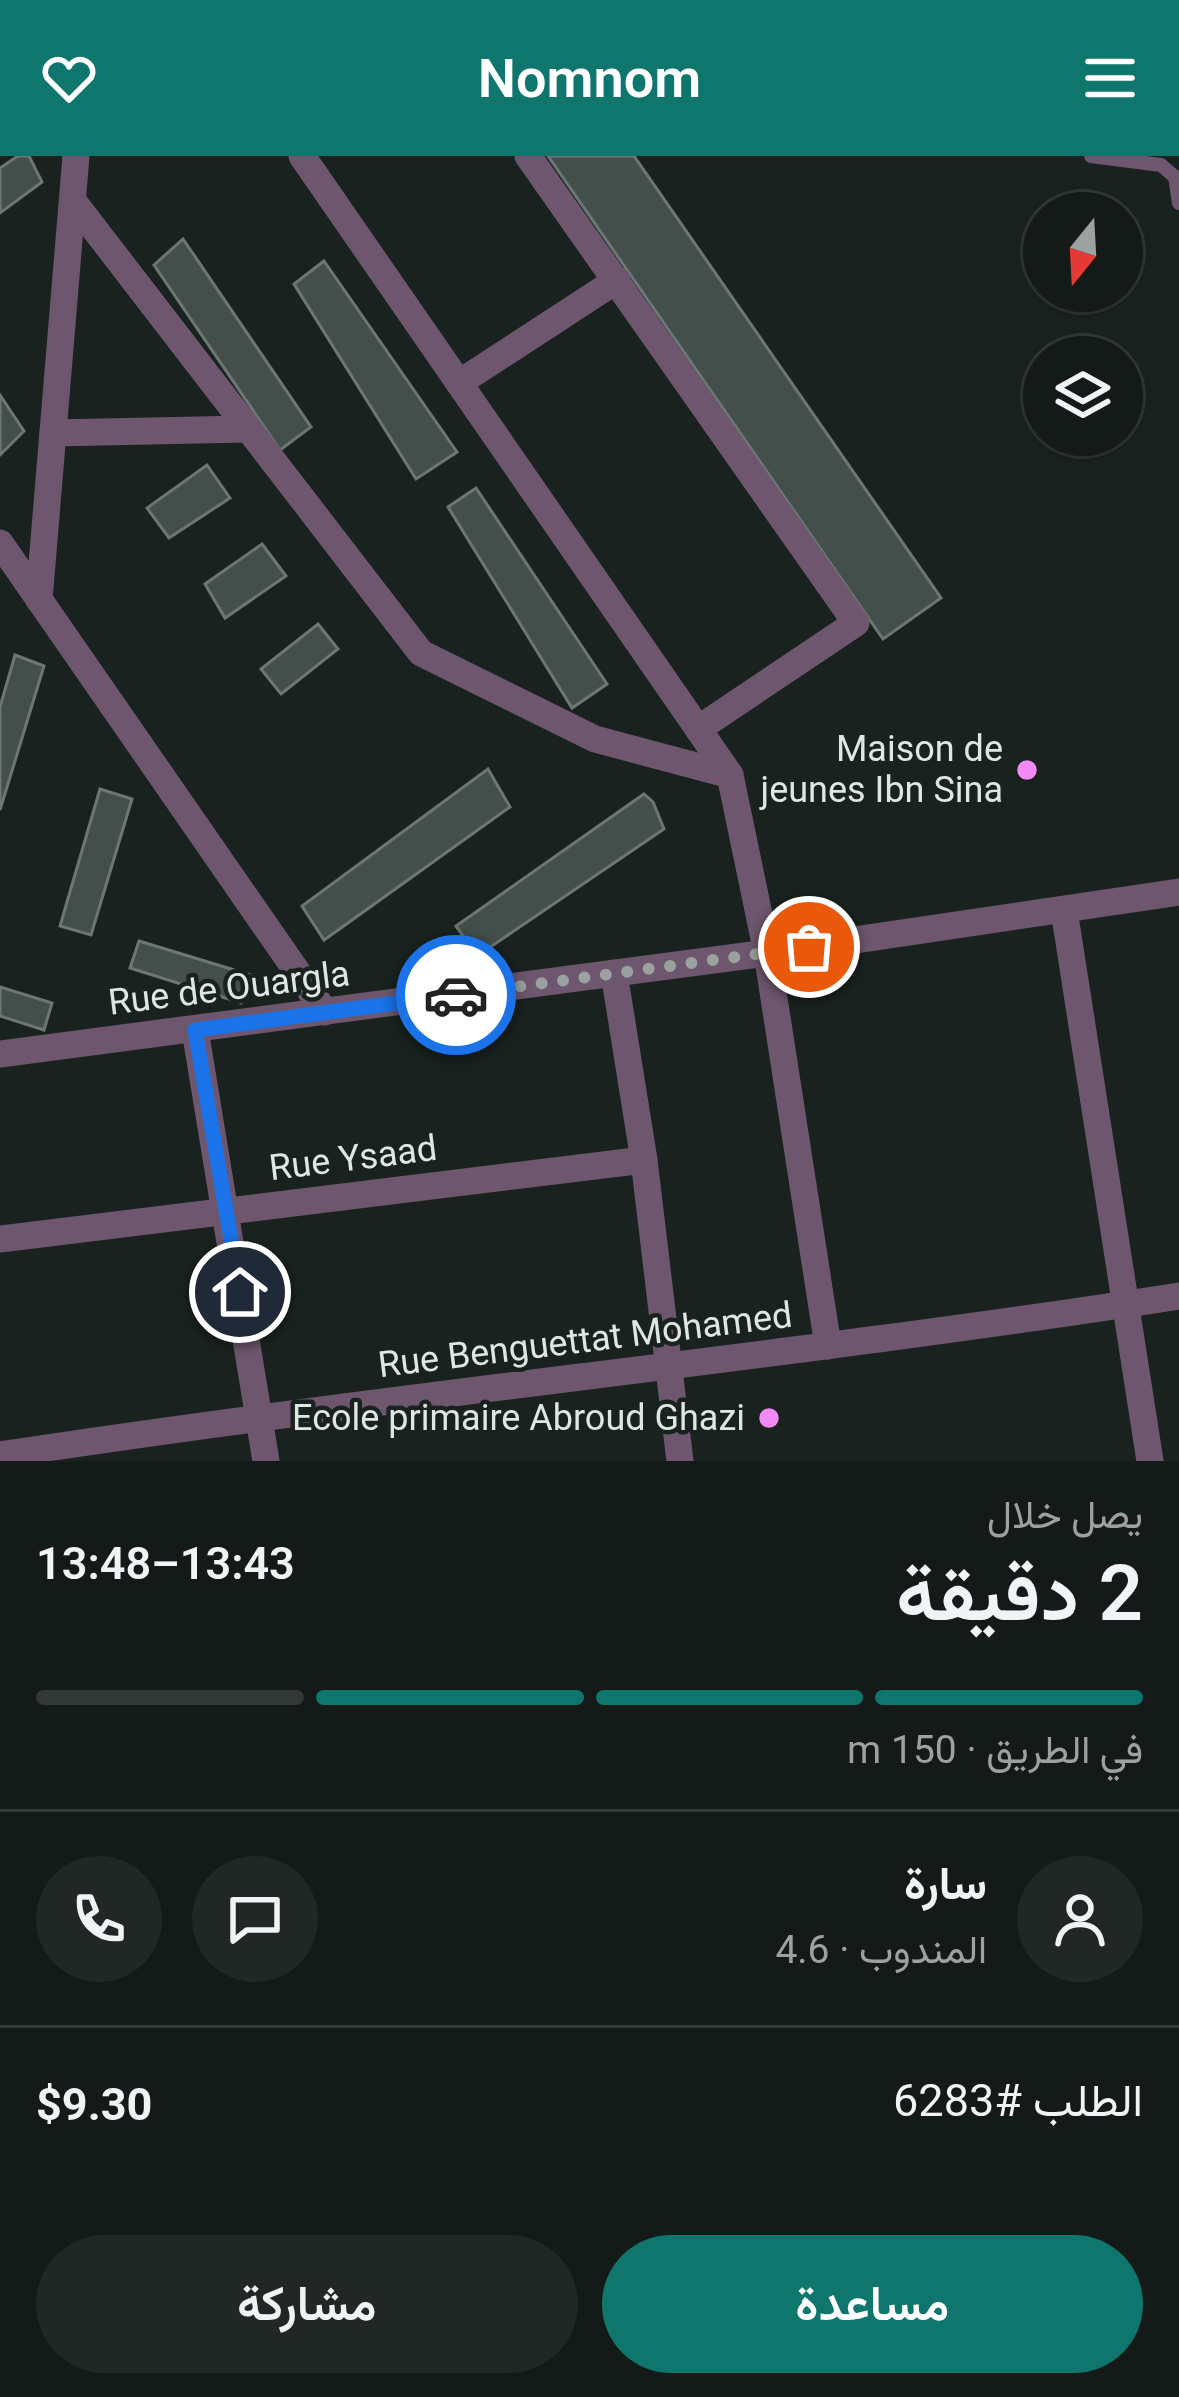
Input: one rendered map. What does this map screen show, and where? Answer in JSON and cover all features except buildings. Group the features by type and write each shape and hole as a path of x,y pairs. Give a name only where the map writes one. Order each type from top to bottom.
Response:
{"street":[{"path":"39,600 76,156"},
{"path":"302,156 730,775 767,953 828,1346"},
{"path":"528,156 856,622 698,729"},
{"path":"73,201 421,653 595,739 730,775"},
{"path":"459,383 617,280"},
{"path":"53,433 247,429"},
{"path":"0,543 325,1012"},
{"name":"Rue de Ouargla","path":"0,1054 767,953 1179,892"},
{"path":"1064,910 1150,1461"},
{"path":"614,973 644,1160 680,1461"},
{"path":"195,1030 266,1461"},
{"name":"Rue Ysaad","path":"0,1239 644,1160"},
{"name":"Rue Benguettat Mohamed","path":"0,1455 260,1415 668,1368 1179,1296"}],"lane":[{"path":"1091,156 1161,165 1175,177 1179,203"}],"way so far":[{"path":"456,995 809,947"}],"place":[{"name":"Maison de jeunes Ibn Sina","path":"1027,770"},
{"name":"Ecole primaire Abroud Ghazi","path":"769,1418"}],"route":[{"path":"240,1292 195,1030 456,995"}]}
